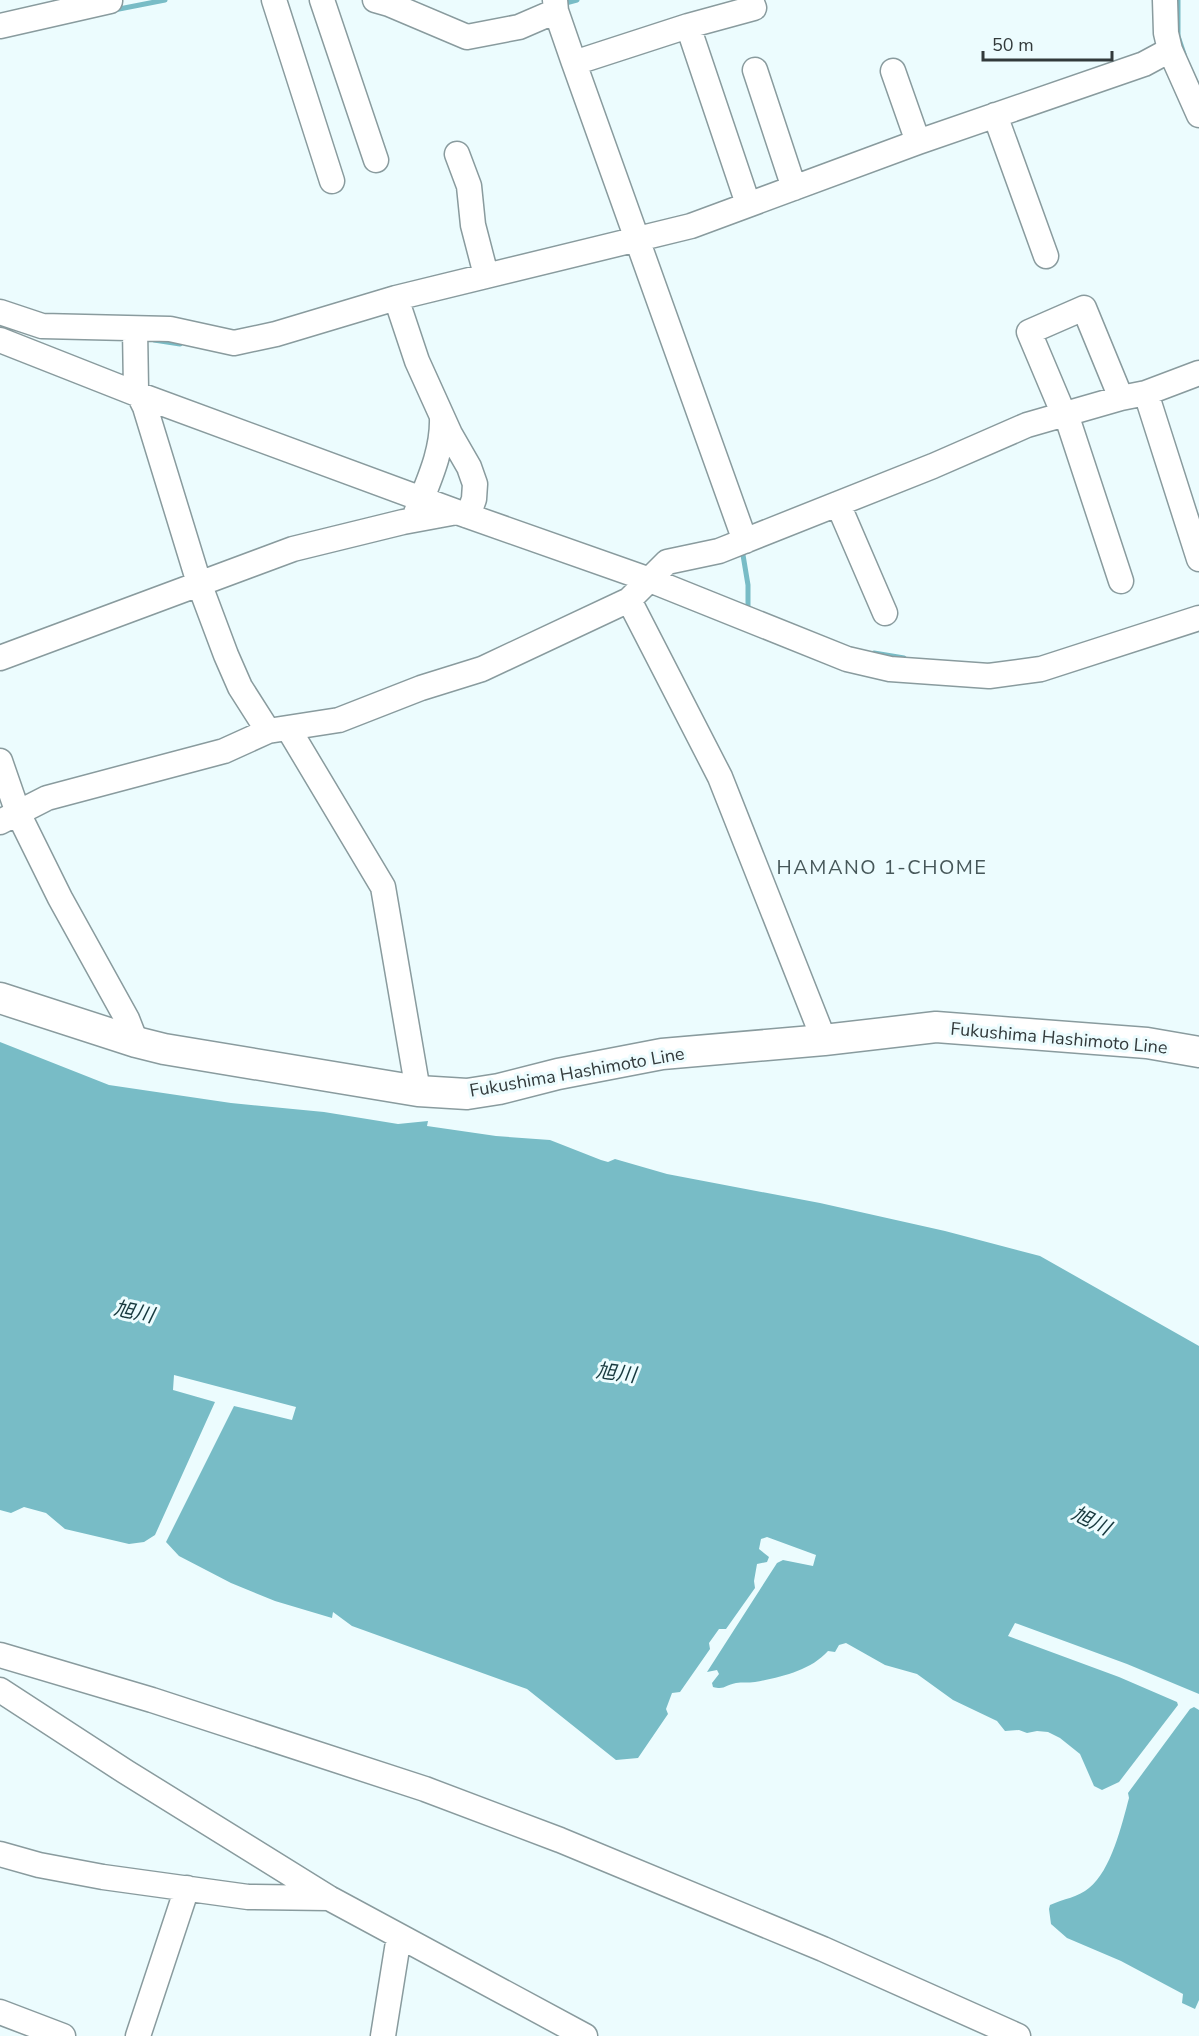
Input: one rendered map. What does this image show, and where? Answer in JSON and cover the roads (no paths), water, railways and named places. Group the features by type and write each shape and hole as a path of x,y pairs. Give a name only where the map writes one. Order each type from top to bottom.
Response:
{"main road":[{"name":"Fukushima Hashimoto Line","path":"0,998 164,1049 418,1091 467,1094 662,1054 824,1040 936,1027 1147,1043 1199,1052"}],"street":[{"path":"0,26 112,0"},
{"path":"274,0 332,181"},
{"path":"322,0 376,160"},
{"path":"574,63 688,26 754,8 751,0"},
{"path":"1165,0 1166,33 1170,50 1199,115"},
{"path":"384,1 467,37 519,27 555,6 745,541"},
{"path":"688,26 748,204"},
{"path":"0,312 42,326 135,335 170,329 234,343 276,334 399,304 486,275 691,225 918,142 1144,64 1170,50"},
{"path":"755,70 794,188"},
{"path":"893,70 918,142"},
{"path":"995,115 1046,256"},
{"path":"457,154 469,186 473,225 486,275"},
{"path":"399,304 417,361 475,484 467,510"},
{"path":"1121,398 1084,308 1029,332 1065,415 1121,581"},
{"path":"135,335 137,386 197,579 240,687 278,730 383,887 418,1091"},
{"path":"0,340 137,386 422,499 467,510 655,574 847,659 890,669 989,676 1041,669 1199,618"},
{"path":"9,818 47,798 224,751 278,730 339,720 421,688 482,669 629,600 667,562 719,551 1027,425 1146,393 1199,373"},
{"path":"1146,393 1199,559"},
{"path":"0,658 197,579 293,549 422,499 440,448 443,435 442,418"},
{"path":"838,504 885,614"},
{"path":"629,600 720,777 824,1040"},
{"path":"0,761 9,818 60,898 128,1019 136,1042"},
{"path":"0,1655 152,1700 435,1793 561,1840 823,1949 1018,2036"},
{"path":"0,1690 126,1773 329,1898 585,2036"},
{"path":"0,1854 39,1865 82,1873 248,1897 329,1898"},
{"path":"138,2036 187,1888"},
{"path":"383,2036 399,1936"},
{"path":"0,2012 63,2036"}],"water":[{"name":"旭川","path":"0,1042 109,1085 231,1103 324,1112 398,1124 428,1121 427,1126 496,1136 550,1140 608,1162 615,1159 667,1174 820,1203 945,1231 1040,1256 1199,1346 1199,1694 1127,1664 1015,1623 1008,1636 1119,1677 1177,1702 1178,1705 1119,1782 1102,1790 1094,1786 1080,1754 1060,1738 1048,1732 1005,1731 997,1721 953,1700 917,1674 885,1665 846,1643 839,1645 835,1652 828,1651 813,1664 794,1672 755,1682 736,1683 720,1688 713,1687 712,1683 719,1674 717,1670 707,1672 777,1563 783,1560 813,1566 816,1555 767,1537 761,1539 759,1549 769,1557 767,1562 757,1564 755,1588 726,1629 719,1629 709,1643 710,1649 680,1692 672,1693 666,1709 668,1714 638,1758 616,1760 527,1689 352,1626 333,1612 332,1618 275,1601 231,1583 179,1556 166,1542 234,1406 292,1420 296,1407 174,1375 173,1390 215,1402 155,1535 144,1542 129,1544 65,1529 46,1513 24,1507 11,1513 0,1510"},
{"path":"1194,1707 1199,1710 1199,2000 1195,2009 1182,2003 1183,1994 1121,1961 1067,1938 1051,1924 1049,1909 1050,1905 1085,1891 1097,1880 1115,1846 1129,1798 1128,1793 1190,1709"}],"waterway":[{"path":"114,10 165,0"},
{"path":"562,4 577,0"},
{"path":"1178,0 1178,36 1184,54"},
{"path":"154,340 180,344"},
{"path":"742,549 748,585 748,611"},
{"path":"874,653 904,658"}],"district":[{"name":"HAMANO 1-CHOME","path":"882,867"}]}
